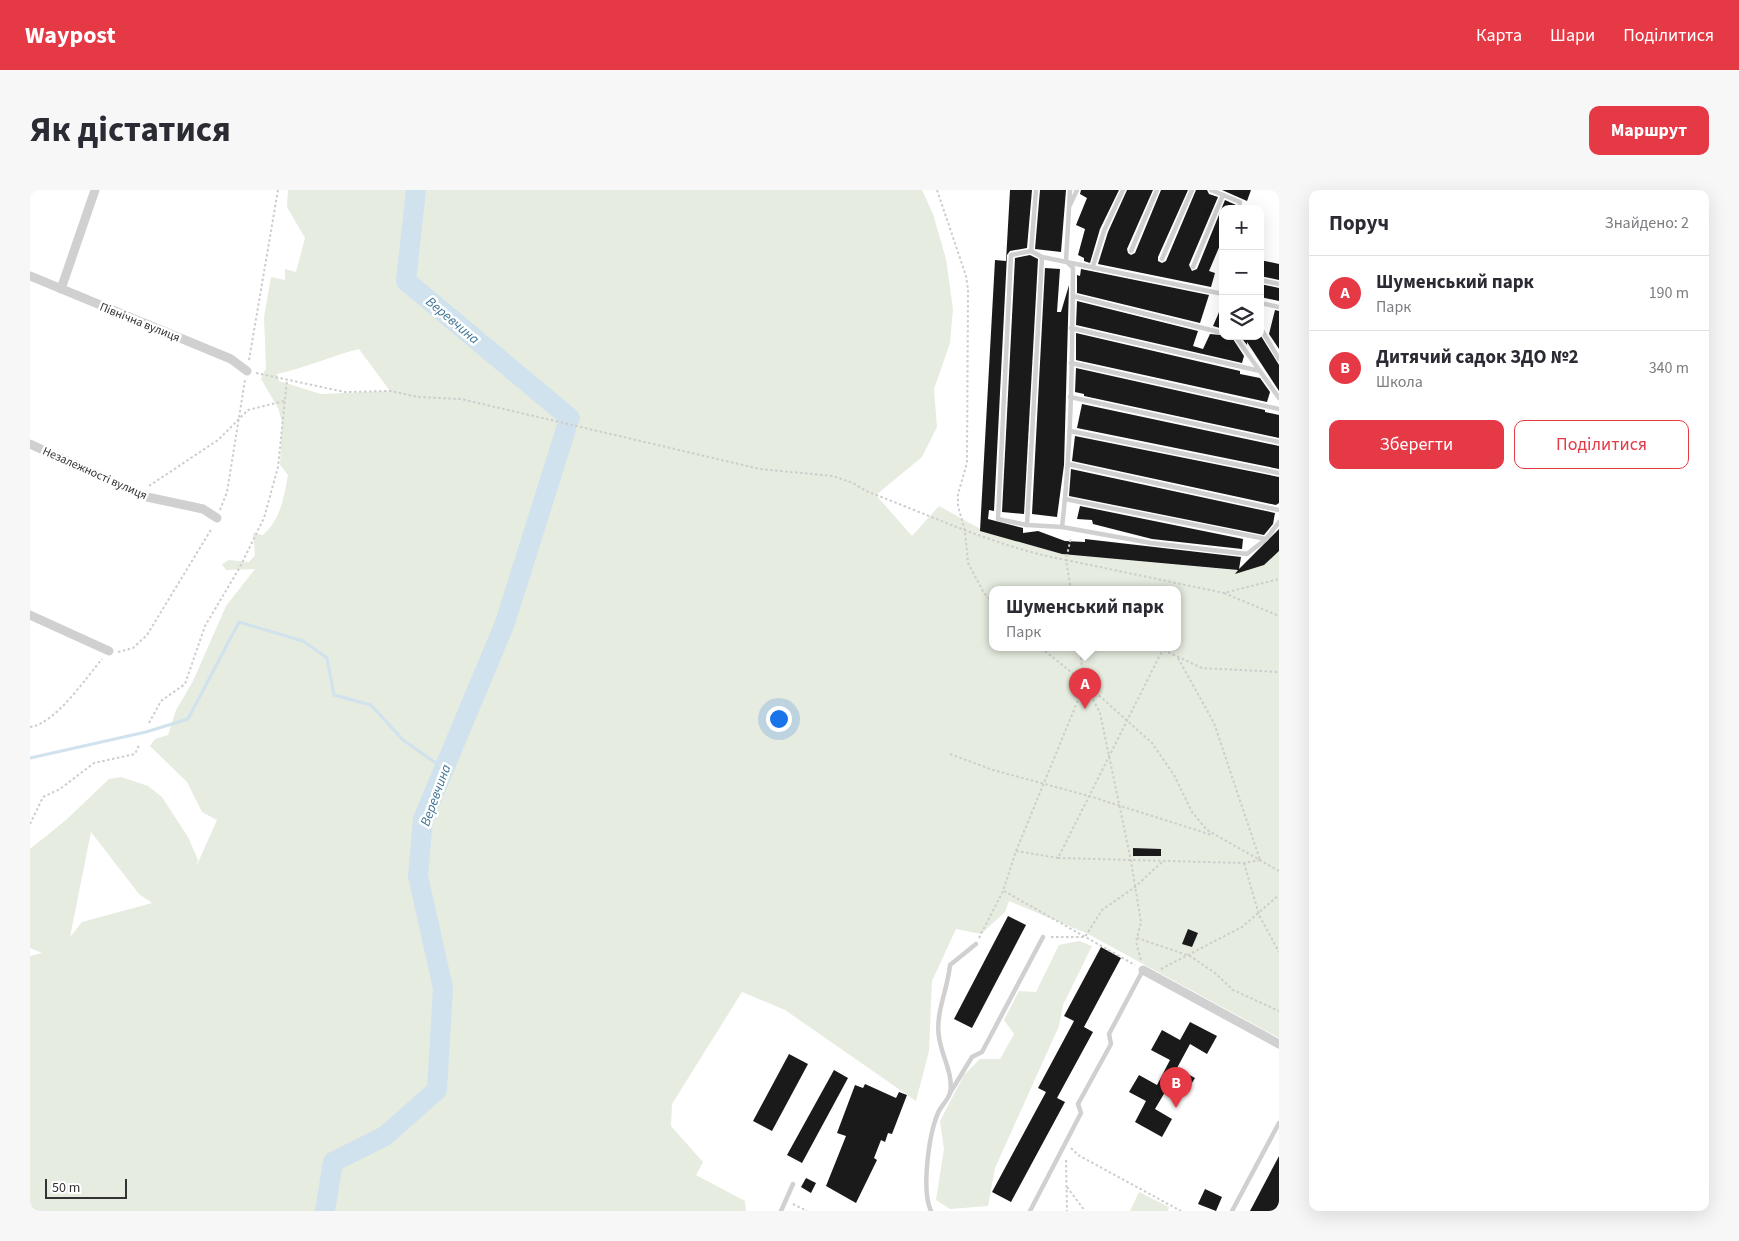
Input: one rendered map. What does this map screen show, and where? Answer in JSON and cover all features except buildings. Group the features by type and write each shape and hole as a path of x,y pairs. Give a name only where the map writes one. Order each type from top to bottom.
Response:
{"street":[{"path":"61,289 95,190"},
{"name":"Північна вулиця","path":"30,276 231,359 247,371"},
{"name":"Незалежності вулиця","path":"30,444 139,493 203,509 217,518"},
{"path":"30,615 109,651"},
{"path":"1147,972 1279,1044"}],"lane":[{"path":"1031,251 1036,190"},
{"path":"1062,527 1070,431 1073,268 1066,261 1070,190"},
{"path":"1069,207 1077,190"},
{"path":"1093,266 1104,231 1123,190"},
{"path":"1131,251 1157,190"},
{"path":"1162,259 1192,190"},
{"path":"1211,190 1240,202 1240,205"},
{"path":"1193,267 1223,195"},
{"path":"1219,293 1042,257 1031,251 1011,255 998,519 1028,525 1062,527 1151,543 1247,554 1266,539 1279,522"},
{"path":"1028,525 1042,257"},
{"path":"1264,281 1279,284"},
{"path":"1073,296 1219,332"},
{"path":"1264,305 1279,307"},
{"path":"1071,328 1260,371"},
{"path":"1264,333 1279,359"},
{"path":"1238,340 1279,398"},
{"path":"1071,363 1279,409"},
{"path":"1070,397 1279,442"},
{"path":"1070,431 1279,473"},
{"path":"1068,464 1279,510"},
{"path":"1065,499 1266,539"},
{"path":"931,1211 926,1185 928,1161 938,1113 972,1057 982,1052 1043,937"},
{"path":"950,1094 949,1076 939,1038 938,1018 948,984 950,966 976,944"},
{"path":"1030,1211 1081,1113 1078,1104 1111,1044 1109,1034 1147,972"},
{"path":"1232,1211 1279,1123"},
{"path":"781,1211 793,1184"}],"path":[{"path":"30,726 38,726 63,706 109,651 119,652 134,648 147,635 217,518 227,492 237,423 278,190"},
{"path":"936,190 967,283 967,463 958,494 958,506 965,531 968,562 984,593 989,598"},
{"path":"247,371 345,392 391,392 418,397 461,399 760,469 833,476 965,531 1034,553 1224,593 1279,616"},
{"path":"149,723 162,701 185,684 205,626 240,568 264,518 278,467 287,380"},
{"path":"139,493 218,440 248,410 284,401"},
{"path":"1070,586 1066,560 1072,529"},
{"path":"1224,593 1279,579"},
{"path":"1045,651 1085,683 1126,722 1152,743 1174,775 1192,812 1207,830 1279,871"},
{"path":"1080,651 1085,683 1100,713 1131,861 1141,922 1136,942 1147,972"},
{"path":"1058,858 1162,651 1202,668 1279,672"},
{"path":"1178,658 1214,723 1260,860"},
{"path":"976,944 1003,891 1016,850 1085,683"},
{"path":"30,824 43,797 60,790 94,763 135,754 139,745"},
{"path":"950,754 993,770 1089,796 1217,837"},
{"path":"1016,850 1058,858 1131,861 1244,863 1260,860"},
{"path":"1085,937 1102,910 1135,887 1163,861"},
{"path":"1244,863 1259,915 1279,952"},
{"path":"1003,891 1147,972 1190,956 1242,927 1259,915 1279,895"},
{"path":"1043,937 1085,937"},
{"path":"1137,938 1190,956 1215,973 1233,990 1279,1011"},
{"path":"1066,1142 1078,1155 1181,1211"},
{"path":"1066,1160 1067,1211"},
{"path":"1067,1186 1085,1211"},
{"path":"786,1200 807,1211"}],"shaded area":[{"path":"288,190 922,190 933,214 946,259 953,309 950,343 934,389 937,427 922,457 876,495 912,536 939,506 986,532 1062,554 1245,571 1279,551 1279,1038 1088,934 1009,901 1005,912 981,934 956,929 932,981 929,1051 916,1101 785,1010 742,992 672,1104 671,1126 703,1162 696,1175 745,1201 746,1211 30,1211 30,956 42,953 30,948 30,849 66,820 109,779 121,777 148,786 162,797 188,837 198,860 196,867 217,820 202,812 187,782 150,746 155,739 168,735 176,710 193,681 226,606 255,569 226,570 222,564 229,560 249,562 255,555 253,533 263,535 269,529 278,515 283,499 288,475 280,465 282,422 278,408 261,379 266,368 264,317 271,277 285,280 285,269 296,272 305,238 287,207","holes":["359,349 390,391 321,394 279,381 277,374","91,832 139,894 152,903 82,922 70,937"]},
{"path":"1079,941 1092,946 1063,1005 1059,1026 995,1168 988,1206 950,1209 936,1200 944,1149 940,1121 964,1075 980,1059 1000,1059 1014,1034 1004,1020 1019,991 1036,992 1059,945"},
{"path":"1139,1192 1169,1207 1168,1211 1130,1211"}],"waterway":[{"name":"Веревчина","path":"416,190 406,281 570,418"},
{"name":"Веревчина","path":"325,1211 333,1162 385,1136 437,1090 443,988 418,876 423,819 505,623 566,429"},
{"path":"30,758 146,732 188,719 239,622 303,641 327,658 334,695 371,705 403,740 443,768"}],"place":[{"name":"Шуменський парк","path":"1085,709"},
{"name":"Дитячий садок ЗДО №2","path":"1176,1108"}]}
